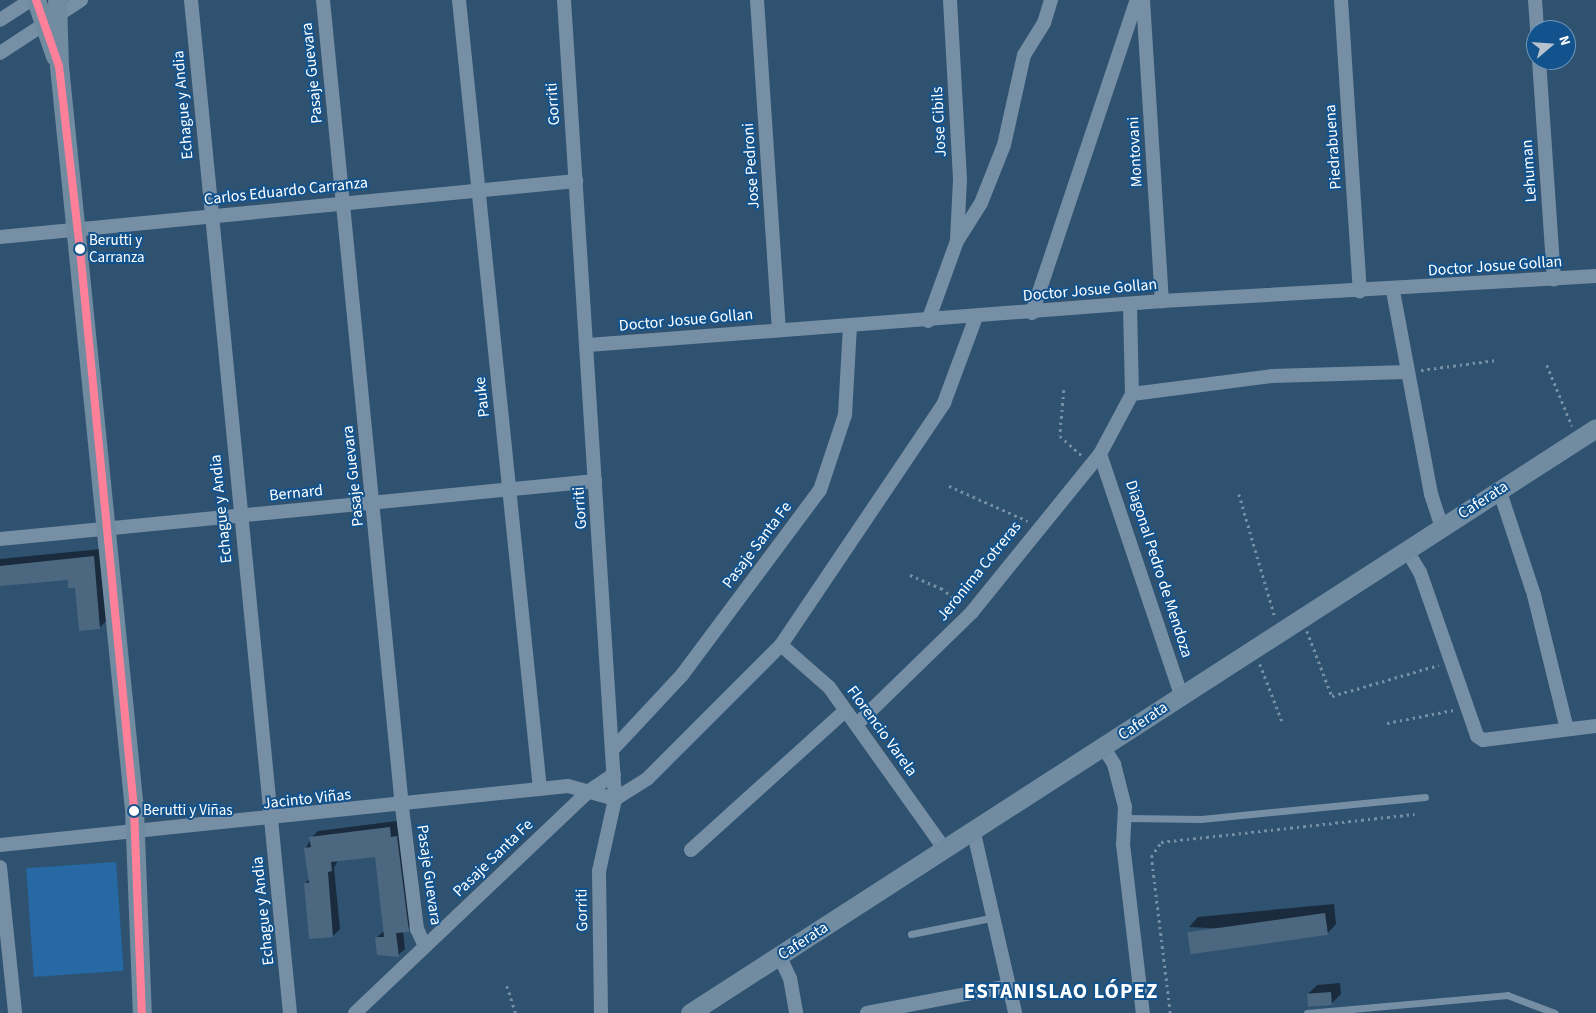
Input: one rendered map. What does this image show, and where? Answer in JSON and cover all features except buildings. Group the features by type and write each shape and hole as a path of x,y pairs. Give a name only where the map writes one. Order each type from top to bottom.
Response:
{"street":[{"path":"0,20 31,0"},
{"path":"36,0 59,66"},
{"path":"0,54 44,25 58,7 81,0"},
{"name":"Echague y Andia","path":"191,0 239,516 272,820 290,1013"},
{"name":"Pasaje Guevara","path":"323,0 374,502 402,807 417,929 425,946"},
{"name":"Pauke","path":"459,0 540,790"},
{"name":"Gorriti","path":"564,0 588,345 615,799 599,871 602,1013"},
{"name":"Jose Pedroni","path":"757,0 779,330"},
{"name":"Jose Cibils","path":"950,0 960,180 957,241"},
{"path":"928,320 957,241 985,194 1011,121 1024,56 1044,23 1051,0"},
{"path":"1032,312 1137,0"},
{"name":"Montovani","path":"1143,0 1162,301"},
{"name":"Piedrabuena","path":"1341,0 1360,291"},
{"path":"1536,0 1537,20"},
{"path":"58,7 59,66 78,229 136,832 142,1013"},
{"name":"Lehuman","path":"1540,70 1554,279"},
{"name":"Carlos Eduardo Carranza","path":"0,237 576,181"},
{"name":"Doctor Josue Gollan","path":"588,345 1130,306 1162,301 1393,291 1596,276"},
{"path":"1393,291 1406,372 1431,494 1442,527"},
{"path":"1095,459 1132,394 1130,306"},
{"path":"615,799 647,779 781,645 944,403 976,317"},
{"name":"Pasaje Santa Fe","path":"613,749 682,675 820,490 845,415 850,326"},
{"path":"1132,394 1272,376 1406,372"},
{"name":"Caferata","path":"690,1013 780,957 973,829 1104,748 1181,695 1596,428"},
{"name":"Jeronima Cotreras","path":"857,724 972,612 1039,526 1095,459"},
{"name":"Diagonal Pedro de Mendoza","path":"1095,459 1181,695"},
{"name":"Bernard","path":"0,539 595,481"},
{"path":"1499,489 1534,595 1567,729"},
{"path":"1406,549 1420,572 1467,707 1483,740 1596,726"},
{"name":"Florencio Varela","path":"781,645 829,687 944,848"},
{"path":"691,850 845,710"},
{"path":"1104,748 1114,764 1127,818 1123,844 1143,1013"},
{"name":"Pasaje Santa Fe","path":"356,1013 589,791 614,774"},
{"name":"Jacinto Viñas","path":"0,845 402,807 568,786 615,799"},
{"path":"973,829 995,917 1015,1013"},
{"path":"0,867 15,1013"},
{"path":"780,957 790,978 796,1013"},
{"path":"867,1013 1009,986"}],"lane":[{"path":"1127,818 1201,819 1425,797"},
{"path":"911,934 995,917"},
{"path":"1307,1013 1507,995 1555,1013"}],"path":[{"path":"1406,372 1496,360"},
{"path":"1547,364 1578,439"},
{"path":"1064,390 1060,436 1095,459"},
{"path":"949,486 1039,526"},
{"path":"1239,494 1279,633"},
{"path":"910,575 942,588 972,612"},
{"path":"1302,618 1332,696 1452,662"},
{"path":"1255,648 1282,721"},
{"path":"1387,723 1467,707"},
{"path":"1170,1013 1151,857 1161,842 1414,814"},
{"path":"507,986 516,1013"}],"shaded area":[{"path":"116,862 124,971 34,977 26,868"}],"transit line":[{"path":"36,0 59,66 80,249 134,809 142,1013"}],"place":[{"name":"Berutti y Carranza","path":"80,249"},
{"name":"Berutti y Viñas","path":"134,811"}],"district":[{"name":"ESTANISLAO LÓPEZ","path":"1061,991"}]}
